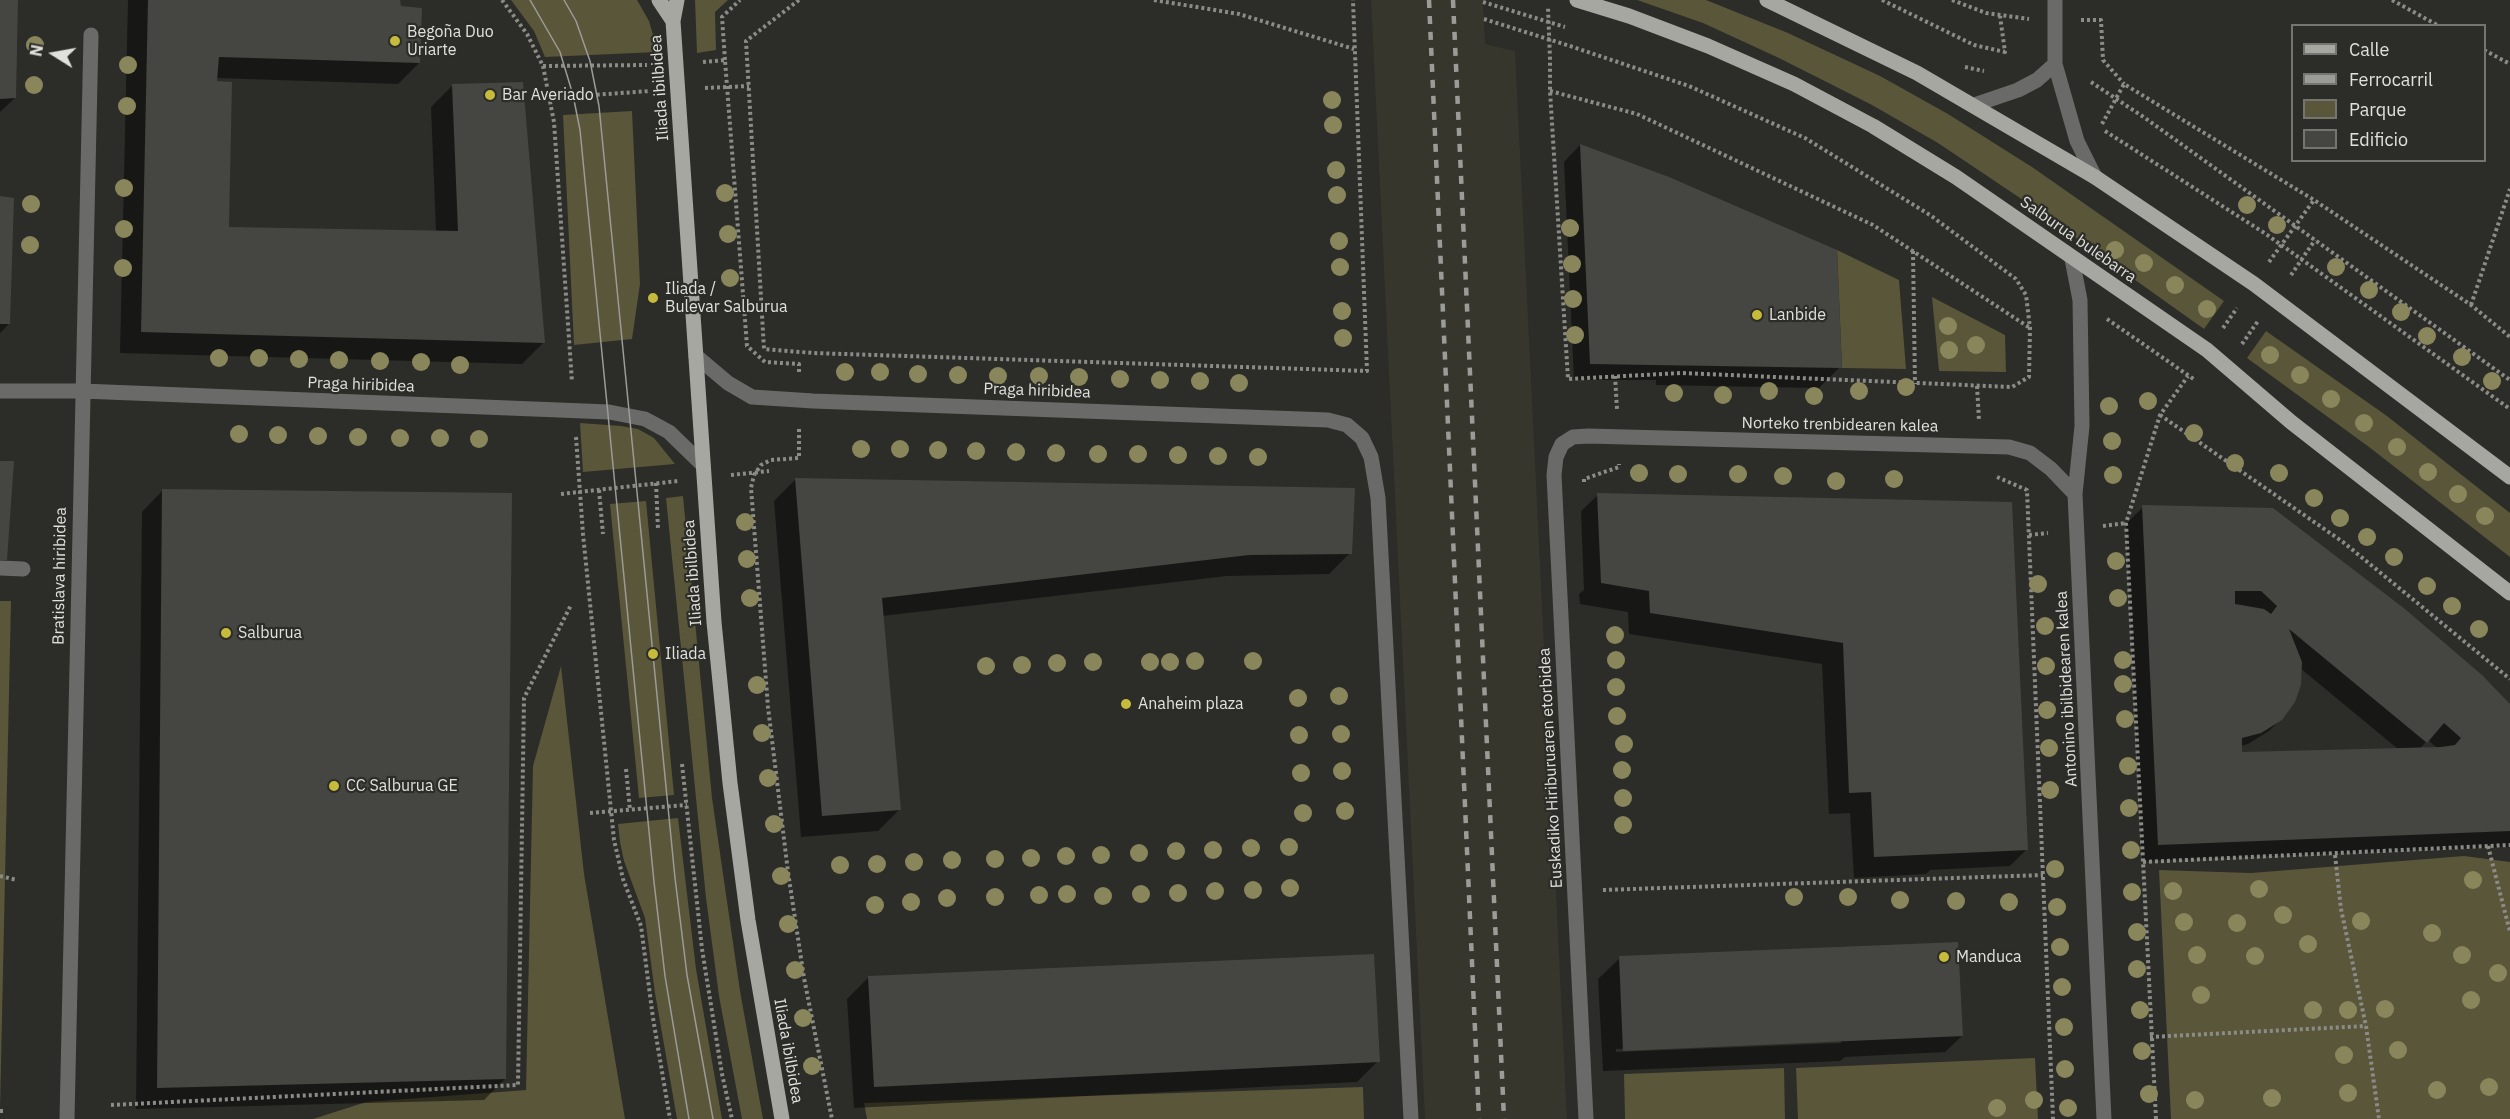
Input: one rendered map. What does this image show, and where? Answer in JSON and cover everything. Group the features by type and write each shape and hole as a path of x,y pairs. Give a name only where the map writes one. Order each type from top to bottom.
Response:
{"main road":[{"name":"Iliada ibilbidea","path":"659,0 674,21"},
{"name":"Iliada ibilbidea","path":"677,0 674,21 714,622 730,783 748,920 782,1119"},
{"name":"Salburua bulebarra","path":"1577,0 1629,16 1708,46 1794,84 1863,121 1956,177 2207,350 2291,422 2510,593"},
{"path":"1767,0 1907,68 2096,177 2261,289 2510,477"}],"street":[{"path":"2055,0 2055,64 2077,141 2096,177"},
{"name":"Bratislava hiribidea","path":"67,1119 81,392 91,34"},
{"path":"1974,105 2018,90 2037,80 2055,64"},
{"name":"Antonino ibilbidearen kalea","path":"2072,259 2079,300 2082,426 2075,494 2104,1119"},
{"name":"Praga hiribidea","path":"696,356 728,383 752,397 1328,420 1347,425 1362,438 1371,457 1378,498 1411,1119"},
{"name":"Praga hiribidea","path":"0,391 609,412 645,419 669,432 704,472"},
{"name":"Norteko trenbidearen kalea","path":"1588,436 2009,447 2030,453 2051,469 2075,494"},
{"name":"Euskadiko Hiriburuaren etorbidea","path":"1586,1119 1554,476 1556,457 1562,444 1573,437 1588,436"},
{"path":"0,568 23,569"}],"path":[{"path":"502,0 527,34 543,66 554,122 579,492 611,812 617,858 641,926 651,1007 670,1119"},
{"path":"740,0 722,17 747,346 765,362 799,364 799,458 771,460 761,465 751,488 752,509 777,790 804,978 832,1119"},
{"path":"799,0 746,41 764,349 849,355 1367,371 1353,0"},
{"path":"1154,0 1239,14 1354,49"},
{"path":"1484,19 1689,86 1805,138 1930,215 2016,279 2026,295 2030,328 2029,377 2012,387 1681,374 1568,379 1550,91 1550,58 1548,0"},
{"path":"1882,0 1974,45 2005,52 2000,16"},
{"path":"1952,0 2000,16 2055,21 2101,20 2103,60 2124,84 2314,200 2471,305 2510,337"},
{"path":"2392,0 2435,24"},
{"path":"2486,51 2510,64"},
{"path":"693,63 725,60"},
{"path":"2055,64 2079,74 2145,118 2510,380"},
{"path":"543,66 656,65"},
{"path":"1962,66 1987,72"},
{"path":"2124,84 2114,98 2100,128 2266,234 2510,408"},
{"path":"537,96 550,98 749,86"},
{"path":"1550,91 1637,114 1873,225 2030,328"},
{"path":"2471,305 2510,189"},
{"path":"1913,250 1915,384"},
{"path":"1584,491 1584,479 1619,467 1615,376"},
{"path":"2156,1119 2150,1037 2126,523 2160,416 2343,542 2510,679"},
{"path":"561,494 656,483 704,472 769,471"},
{"path":"656,483 658,529"},
{"path":"599,490 603,534"},
{"path":"2027,490 2054,1119"},
{"path":"111,1105 518,1085 524,698 571,605"},
{"path":"682,764 703,961 732,1119"},
{"path":"626,770 630,810"},
{"path":"590,813 687,805"},
{"path":"2143,862 2335,855 2510,845"},
{"path":"2488,846 2510,932"},
{"path":"2335,855 2341,909 2366,1026 2379,1119"},
{"path":"1602,890 2043,875"},
{"path":"0,876 17,880"},
{"path":"1602,878 1603,901"},
{"path":"2150,1037 2366,1026"},
{"path":"0,1111 6,1112"}],"shaded area":[{"path":"1371,0 1483,0 1485,44 1515,51 1567,1119 1425,1119"}],"green space":[{"path":"511,0 637,0 649,21 658,52 545,57 534,31"},
{"path":"695,0 728,0 715,12 716,50 697,53"},
{"path":"1637,0 1706,0 1788,33 1880,76 1948,114 2032,167 2224,301 2204,329 2020,198 1938,143 1872,105 1779,58 1703,23"},
{"path":"632,111 640,284 632,339 574,345 563,115"},
{"path":"1837,250 1899,280 1906,369 1842,368"},
{"path":"1932,297 2005,335 2006,372 1939,371"},
{"path":"2266,331 2387,416 2510,513 2510,557 2369,447 2247,358"},
{"path":"580,423 638,429 654,438 675,464 583,472"},
{"path":"683,496 712,798 740,991 763,1119 742,1119 719,996 706,898 666,498"},
{"path":"646,501 674,795 639,798 610,504"},
{"path":"0,601 11,601 0,1110"},
{"path":"561,666 584,874 625,1119 313,1119 366,1102 526,1090 533,766"},
{"path":"678,818 696,969 722,1119 677,1119 655,993 645,918 624,861 620,842 618,824"},
{"path":"2464,856 2510,862 2510,1119 2171,1119 2159,870 2251,873"},
{"path":"2035,1058 2038,1119 1798,1119 1796,1068"},
{"path":"1784,1068 1785,1119 1625,1119 1624,1074"},
{"path":"1363,1087 1364,1119 867,1119 864,1103"}],"building":[{"path":"0,0 18,0 16,98 0,99"},
{"path":"148,0 400,0 401,6 422,8 420,63 219,57 217,81 232,82 229,227 458,231 452,84 523,82 545,343 141,332"},
{"path":"1580,144 1669,177 1837,250 1842,368 1590,364"},
{"path":"0,196 14,198 10,324 0,324"},
{"path":"0,461 14,461 7,560 0,560"},
{"path":"795,478 1355,488 1352,554 1249,555 882,598 901,810 822,816"},
{"name":"CC Salburua GE","path":"162,489 512,493 506,1079 157,1088"},
{"path":"1597,493 2012,502 2028,850 1874,857 1871,792 1849,793 1843,643 1650,613 1649,591 1601,583"},
{"path":"2142,505 2273,508 2405,609 2482,675 2510,704 2510,831 2158,845","holes":["2235,591 2261,591 2277,606 2271,614 2264,609 2235,604","2289,629 2427,743 2444,723 2461,738 2455,745 2441,747 2242,752 2242,738 2261,733 2282,720 2295,702 2301,685 2302,662"]},
{"path":"1958,942 1963,1036 1623,1051 1619,956"},
{"path":"1374,954 1380,1062 874,1087 868,976"}],"tram line":[{"path":"530,0 560,52 573,95 580,130 654,882 665,976 689,1119"},
{"path":"564,0 576,21 590,61 599,106 675,878 687,975 713,1119"}],"railway":[{"path":"1429,0 1479,1119"},
{"path":"1453,0 1504,1119"}],"place":[{"name":"Begoña Duo Uriarte","path":"395,41"},
{"name":"Bar Averiado","path":"490,95"},
{"name":"Iliada / Bulevar Salburua","path":"653,298"},
{"name":"Lanbide","path":"1757,315"},
{"name":"Salburua","path":"226,633"},
{"name":"Iliada","path":"653,654"},
{"name":"Anaheim plaza","path":"1126,704"},
{"name":"CC Salburua GE","path":"334,786"},
{"name":"Manduca","path":"1944,957"}]}
